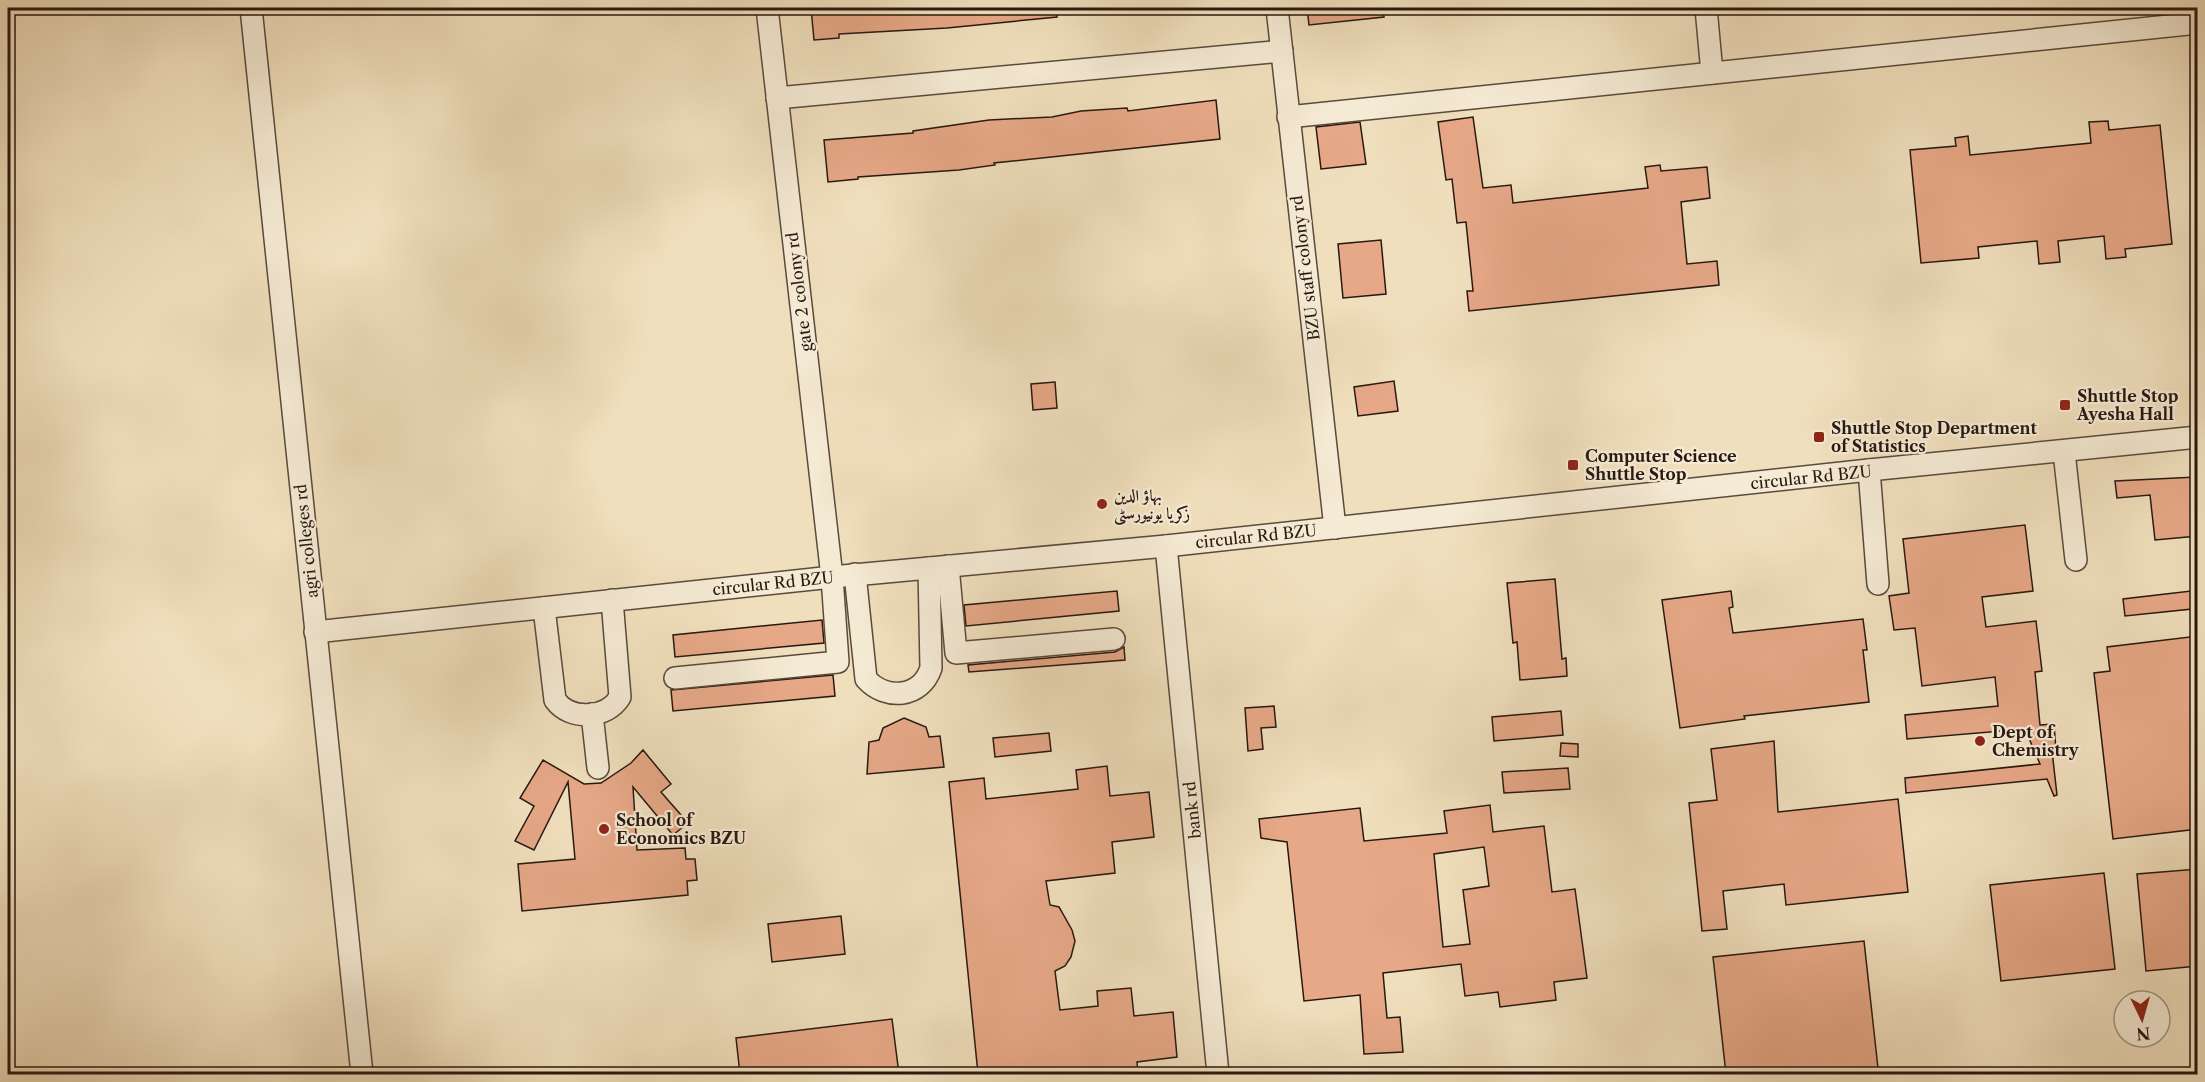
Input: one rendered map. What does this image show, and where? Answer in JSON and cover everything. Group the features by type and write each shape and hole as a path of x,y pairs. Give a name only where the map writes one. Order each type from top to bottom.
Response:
{"street":[{"name":"agri colleges rd","path":"251,8 362,1074"},
{"name":"gate 2 colony rd","path":"675,678 838,662 832,577 767,8"},
{"name":"BZU staff colony rd","path":"1277,8 1335,528"},
{"path":"1706,8 1712,73"},
{"path":"1288,117 2198,23"},
{"path":"777,98 1282,51"},
{"name":"circular Rd BZU","path":"315,633 855,574 1166,546 1869,470 2198,438"},
{"path":"2064,452 2076,560"},
{"path":"1869,470 1878,584"},
{"name":"bank rd","path":"1166,546 1218,1074"},
{"path":"855,574 866,679 875,689 887,693 920,688 927,680 931,668 938,567"},
{"path":"938,567 956,652 1114,639"},
{"path":"544,608 555,700 561,708 575,713 592,714 608,710 620,697 612,600"},
{"path":"592,714 598,768"}],"building":[{"path":"811,8 1056,8 1057,17 947,28 839,34 839,38 814,40"},
{"path":"1307,8 1383,8 1384,17 1309,25"},
{"path":"1216,100 1220,139 994,163 995,165 959,170 858,177 858,179 828,182 824,140 913,133 913,131 989,120 1052,117 1081,111 1127,108 1128,111"},
{"path":"1473,117 1483,188 1511,185 1513,203 1648,188 1645,167 1660,165 1661,171 1707,167 1710,198 1681,202 1687,264 1717,261 1719,285 1469,311 1467,291 1473,291 1466,222 1457,223 1452,179 1446,180 1438,122"},
{"path":"2108,121 2109,130 2160,125 2172,244 2125,249 2126,257 2106,259 2104,236 2058,241 2060,262 2039,264 2037,241 1978,247 1979,258 1921,263 1910,150 1956,146 1955,138 1968,136 1970,155 2091,143 2089,122"},
{"path":"1360,122 1366,164 1321,169 1316,127"},
{"path":"1381,240 1386,294 1343,298 1338,244"},
{"path":"1394,381 1398,411 1358,416 1354,387"},
{"path":"1055,382 1057,408 1033,410 1031,384"},
{"path":"2196,477 2198,536 2155,540 2150,495 2117,498 2115,481"},
{"path":"2025,525 2033,591 1982,597 1986,627 2036,621 2042,671 2035,672 2040,725 2054,724 2056,750 2052,751 2057,795 2054,796 2047,779 1906,793 1905,778 2040,764 2025,729 1907,739 1905,715 1998,706 1995,677 1922,686 1915,628 1894,630 1889,596 1909,593 1903,539"},
{"path":"1555,579 1562,659 1566,658 1567,676 1520,680 1517,642 1513,643 1507,583"},
{"path":"1117,591 1119,611 966,626 964,605"},
{"path":"1731,591 1733,607 1729,608 1733,633 1863,619 1867,650 1863,650 1869,702 1744,716 1745,719 1680,728 1662,600"},
{"path":"2191,591 2192,609 2125,616 2123,599"},
{"path":"822,620 824,643 675,657 673,635"},
{"path":"2198,636 2198,829 2113,839 2094,673 2110,671 2107,647"},
{"path":"1124,647 1125,660 969,672 968,665 1115,652"},
{"path":"833,675 835,696 673,711 671,690"},
{"path":"1274,706 1276,727 1261,728 1263,749 1248,751 1245,708"},
{"path":"1561,711 1563,735 1494,741 1492,717"},
{"path":"904,718 926,727 929,737 940,736 944,767 867,774 869,742 879,740 883,728"},
{"path":"1049,733 1051,751 995,757 993,738"},
{"path":"1774,741 1778,812 1898,799 1908,892 1786,905 1784,884 1723,891 1727,929 1702,931 1689,803 1717,800 1711,749"},
{"path":"1561,743 1578,744 1578,757 1560,756"},
{"name":"School of Economics BZU","path":"643,750 671,784 661,792 688,823 673,835 633,787 637,850 685,848 686,859 695,859 697,880 687,881 688,895 522,911 518,864 575,859 568,782 534,850 515,841 534,806 520,798 543,760 584,784 601,783 631,763"},
{"path":"1107,766 1110,796 1149,792 1154,837 1112,842 1115,873 1046,881 1050,905 1059,907 1072,930 1075,941 1071,957 1065,966 1055,971 1060,1010 1098,1006 1097,991 1131,988 1134,1016 1173,1012 1177,1057 1137,1062 1138,1074 978,1074 949,782 984,778 986,799 1078,789 1076,770"},
{"path":"1568,768 1570,789 1504,793 1502,772"},
{"path":"1490,805 1493,832 1544,826 1552,892 1575,889 1587,978 1554,982 1556,1000 1500,1007 1498,992 1465,996 1461,964 1383,973 1387,1018 1400,1017 1403,1052 1364,1054 1360,995 1304,1001 1287,842 1261,838 1259,819 1360,808 1364,841 1447,833 1444,811","holes":["1484,847 1489,886 1463,890 1470,944 1443,947 1434,854"]},
{"path":"2198,869 2198,966 2146,971 2137,874"},
{"path":"2104,873 2115,969 2001,981 1990,885"},
{"path":"841,916 845,954 772,962 768,924"},
{"path":"1864,941 1878,1068 1816,1074 1726,1074 1713,957"},
{"path":"892,1019 899,1074 740,1074 736,1038"}],"place":[{"name":"Shuttle Stop Ayesha Hall","path":"2065,405"},
{"name":"Shuttle Stop Department of Statistics","path":"1819,437"},
{"name":"Computer Science Shuttle Stop","path":"1573,465"},
{"name":"بہاؤ الدین زکریا یونیورسٹی","path":"1102,504"},
{"name":"Dept of Chemistry","path":"1980,741"},
{"name":"School of Economics BZU","path":"604,829"}]}
